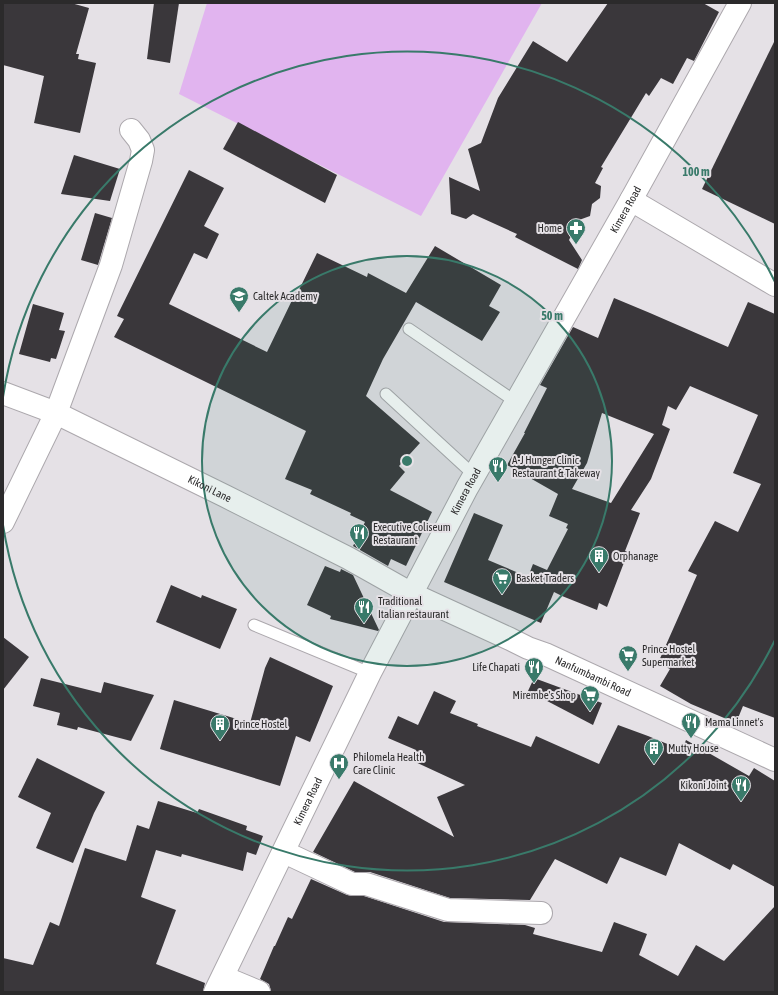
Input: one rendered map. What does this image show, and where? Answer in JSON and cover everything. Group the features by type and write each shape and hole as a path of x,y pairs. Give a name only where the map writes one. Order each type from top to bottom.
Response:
{"street":[{"name":"Kimera Road","path":"219,984 370,673 474,475 631,200 740,3"},
{"path":"3,522 56,413 111,265 143,150 139,140 131,130"},
{"path":"631,200 775,285"},
{"name":"Kikoni Lane","path":"3,393 56,413 225,496 334,551 412,594"},
{"name":"Nanfumbambi Road","path":"412,594 775,760"},
{"path":"284,852 352,884 366,884 448,910 541,913"},
{"path":"219,984 259,992"}],"lane":[{"path":"409,329 516,402"},
{"path":"386,394 474,475"},
{"path":"254,625 370,673"}],"shaded area":[{"path":"207,3 542,3 421,216 179,94"}],"building":[{"path":"3,3 71,3 89,8 76,54 79,54 78,59 96,63 80,133 34,123 44,76 3,65"},
{"path":"154,3 179,3 170,63 147,59"},
{"path":"608,3 703,3 719,12 694,61 687,58 673,84 661,78 649,96 646,93 601,167 603,168 595,183 601,186 600,198 592,204 590,216 579,220 569,240 582,260 578,269 515,237 517,234 473,214 466,219 451,214 449,177 480,191 468,149 481,143 498,98 533,41 567,62"},
{"path":"775,40 775,224 702,189"},
{"path":"238,122 337,175 325,203 223,149"},
{"path":"74,155 120,169 110,201 61,194"},
{"path":"189,170 224,188 204,226 219,234 207,259 194,253 169,304 267,352 317,253 367,277 368,273 406,293 435,246 501,285 489,306 500,312 482,341 416,302 383,359 366,396 420,443 399,466 405,472 390,490 432,512 406,566 391,559 388,566 353,546 365,522 350,515 351,513 310,494 312,490 285,479 306,431 114,337 124,319 117,316"},
{"path":"95,213 112,218 98,265 81,260"},
{"path":"614,298 728,347 748,302 775,314 775,718 743,706 736,723 691,704 660,686 670,669 658,663 697,575 688,571 715,521 738,532 761,484 733,473 758,415 690,386 676,410 668,406 662,425 670,429 651,479 631,510 640,513 625,551 628,552 607,607 599,603 597,610 554,592 541,623 444,582 474,513 503,525 488,560 528,577 533,564 547,570 568,529 566,528 568,524 549,516 558,494 507,465 525,433 547,388 540,385 573,327 598,338","holes":["602,413 654,434 611,503 572,489 587,463"]},
{"path":"33,304 64,313 59,330 65,331 56,359 51,358 50,362 19,354"},
{"path":"325,566 340,572 341,569 353,575 379,630 378,631 330,619 331,616 307,605"},
{"path":"171,585 201,598 202,595 237,609 220,649 156,622"},
{"path":"3,637 29,657 3,690"},
{"path":"270,657 333,686 310,742 296,736 280,786 160,749 174,700 250,723 265,668"},
{"path":"41,678 101,693 104,682 154,695 131,741 78,727 77,730 57,725 60,713 33,706"},
{"path":"534,678 602,703 593,725 528,691"},
{"path":"434,691 456,701 450,713 478,724 477,726 531,747 536,736 599,764 618,725 682,750 686,740 749,776 754,768 775,781 775,887 733,864 730,870 679,843 666,876 620,857 607,884 555,859 530,900 450,898 370,872 355,872 313,852 354,781 454,837 437,797 465,785 411,760 416,750 388,738 398,716 418,725"},
{"path":"37,758 105,792 94,813 73,863 36,848 51,813 18,797"},
{"path":"158,801 197,813 199,809 247,826 246,830 263,836 256,855 247,852 243,871 182,854 181,857 156,850 141,897 176,910 156,964 205,983 203,992 3,992 3,958 33,965 50,922 59,926 85,848 126,861 137,825 149,829"},
{"path":"311,879 347,895 364,896 444,922 525,925 535,928 533,934 602,952 614,922 647,934 639,955 678,976 696,945 724,961 775,906 775,992 273,992 271,991 269,984 260,979 288,917 292,919"}],"place":[{"name":"Home","path":"576,245"},
{"name":"Caltek Academy","path":"239,313"},
{"name":"A-J Hunger Clinic Restaurant & Takeway","path":"498,483"},
{"name":"Executive Coliseum Restaurant","path":"359,550"},
{"name":"Orphanage","path":"599,573"},
{"name":"Basket Traders","path":"502,595"},
{"name":"Traditional Italian restaurant","path":"364,624"},
{"name":"Prince Hostel Supermarket","path":"628,672"},
{"name":"Life Chapati","path":"534,684"},
{"name":"Mirembe's Shop","path":"590,712"},
{"name":"Mama Linnet's","path":"691,739"},
{"name":"Prince Hostel","path":"220,741"},
{"name":"Mutty House","path":"654,765"},
{"name":"Philomela Health Care Clinic","path":"339,780"},
{"name":"Kikoni Joint","path":"741,802"}]}
